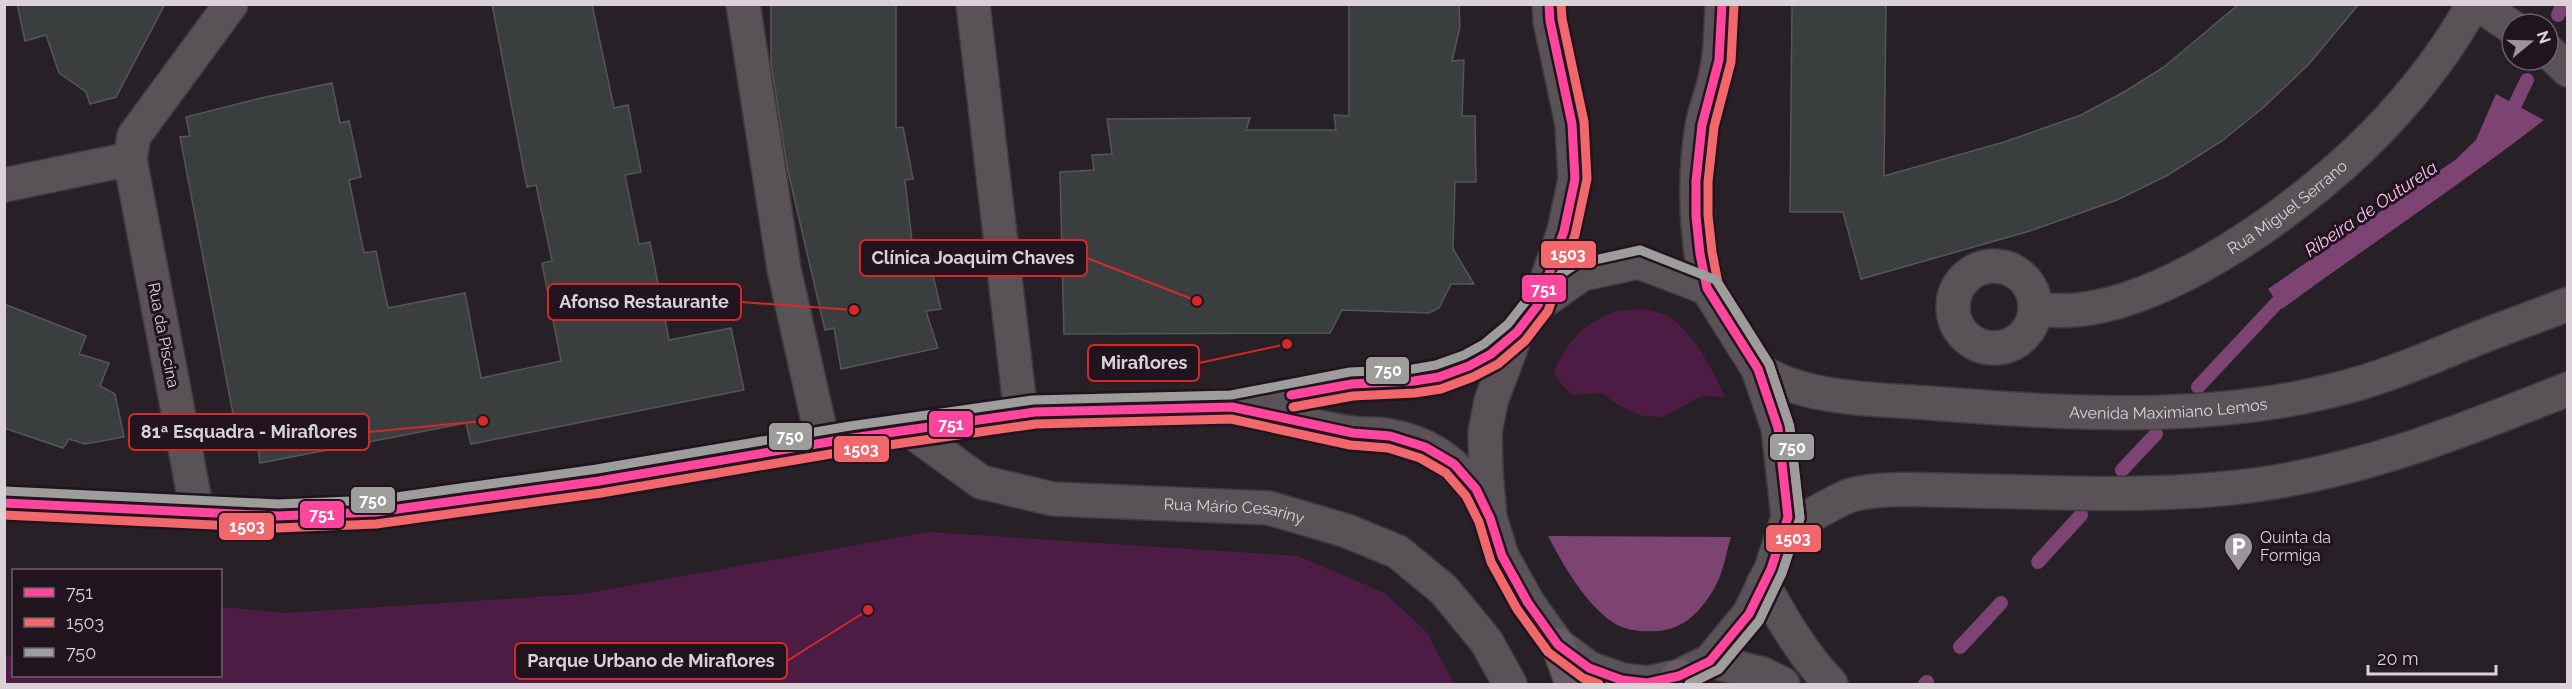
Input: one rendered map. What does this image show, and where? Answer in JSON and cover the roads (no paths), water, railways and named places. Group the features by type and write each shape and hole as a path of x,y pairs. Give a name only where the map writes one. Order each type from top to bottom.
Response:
{"highway":[{"path":"1558,645 1572,684"}],"street":[{"name":"Rua da Piscina","path":"197,511 130,159 134,136 231,4"},
{"path":"743,4 783,269 823,443"},
{"path":"973,4 1021,414"},
{"path":"1538,305 1564,231 1575,179 1572,124 1550,21 1549,4"},
{"path":"1232,407 1353,434 1390,435 1425,447 1454,464 1476,489 1490,518 1502,556 1528,603 1558,645 1589,668 1622,680 1647,683 1676,680 1710,661 1749,614 1788,517 1779,428 1758,369 1707,288 1700,254 1696,216 1696,181 1702,125 1719,60 1722,4"},
{"name":"Rua Miguel Serrano","path":"2036,308 2056,312 2087,309 2121,301 2156,287 2225,252 2271,221 2320,185 2389,120 2425,78 2456,34 2473,4"},
{"path":"2478,4 2500,19"},
{"path":"4,184 130,159"},
{"path":"4,502 278,516 376,512 598,481 908,429 1021,414 1232,407 1352,384 1414,381 1438,377 1469,366 1491,354 1517,332 1538,305 1582,274 1639,262 1707,288"},
{"name":"Avenida Maximiano Lemos","path":"1758,369 1774,381 1807,390 1863,398 2103,414 2261,404 2330,391 2416,363 2568,303"},
{"path":"1490,518 1485,432 1494,393 1517,332"},
{"path":"1783,532 1853,494 1914,490 2164,492 2239,487 2312,476 2373,461 2450,436 2568,389"},
{"name":"Rua Mário Cesariny","path":"908,429 981,482 1053,499 1269,508 1347,531 1398,552 1444,590 1486,641 1510,684"},
{"path":"1763,584 1780,616 1818,670 1831,684"},
{"path":"1710,661 1763,674 1783,684"}],"waterway":[{"name":"Ribeira de Outurela","path":"2559,12 2563,4"},
{"name":"Ribeira de Outurela","path":"2507,121 2527,80"},
{"name":"Ribeira de Outurela","path":"2198,387 2288,291"},
{"name":"Ribeira de Outurela","path":"2122,470 2156,434"},
{"name":"Ribeira de Outurela","path":"2038,562 2081,515"},
{"name":"Ribeira de Outurela","path":"1960,647 2001,603"}],"place":[{"name":"Clínica Joaquim Chaves","path":"1197,301"},
{"name":"Afonso Restaurante","path":"854,310"},
{"name":"Miraflores","path":"1287,344"},
{"name":"81ª Esquadra - Miraflores","path":"483,421"},
{"name":"Quinta da Formiga","path":"2239,572"},
{"name":"Parque Urbano de Miraflores","path":"868,610"}]}
